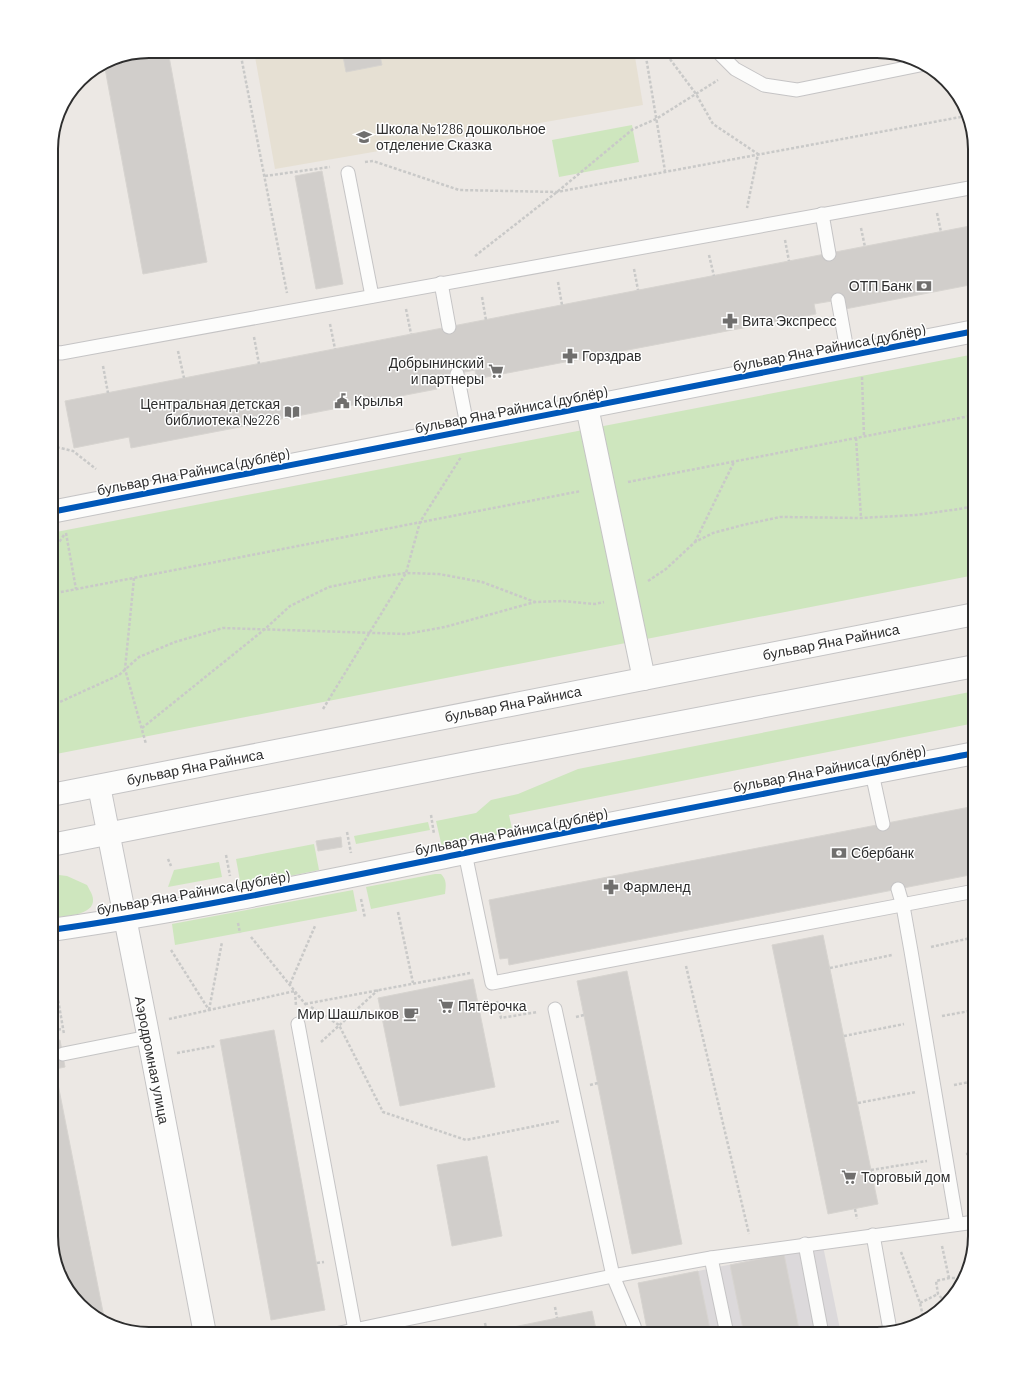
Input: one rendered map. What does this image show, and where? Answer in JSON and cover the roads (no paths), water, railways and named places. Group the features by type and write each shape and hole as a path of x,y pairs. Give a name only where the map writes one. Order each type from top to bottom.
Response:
{"street":[{"name":"бульвар Яна Райниса (дублёр)","path":"58,511 968,332"},
{"path":"587,407 644,679"},
{"name":"бульвар Яна Райниса","path":"58,794 968,615"},
{"path":"58,844 457,765 968,667"},
{"name":"бульвар Яна Райниса (дублёр)","path":"58,929 234,900 968,754"},
{"name":"Аэродромная улица","path":"99,786 204,1327"}],"lane":[{"path":"724,58 735,69 764,85 797,90 915,66"},
{"path":"348,173 372,296"},
{"path":"58,353 968,188"},
{"path":"822,214 829,254"},
{"path":"441,283 449,327"},
{"path":"838,300 848,356"},
{"path":"457,374 468,430"},
{"path":"872,773 883,824"},
{"path":"465,853 492,982 903,906 968,892"},
{"path":"898,889 903,906 911,951 957,1224"},
{"path":"555,1009 613,1276 634,1327"},
{"path":"298,1024 354,1327"},
{"path":"65,1053 147,1030"},
{"path":"369,1327 613,1276 711,1258 968,1223"},
{"path":"873,1236 889,1326"},
{"path":"806,1244 821,1327"},
{"path":"711,1258 726,1327"}],"place":[{"name":"Школа №1286 дошкольное отделение Сказка","path":"364,137"},
{"name":"ОТП Банк","path":"924,286"},
{"name":"Вита Экспресс","path":"730,321"},
{"name":"Горздрав","path":"570,356"},
{"name":"Добрынинский и партнеры","path":"496,371"},
{"name":"Крылья","path":"342,401"},
{"name":"Центральная детская библиотека №226","path":"292,412"},
{"name":"Сбербанк","path":"839,853"},
{"name":"Фармленд","path":"611,887"},
{"name":"Пятёрочка","path":"446,1006"},
{"name":"Мир Шашлыков","path":"411,1014"},
{"name":"Торговый дом","path":"849,1177"}]}
